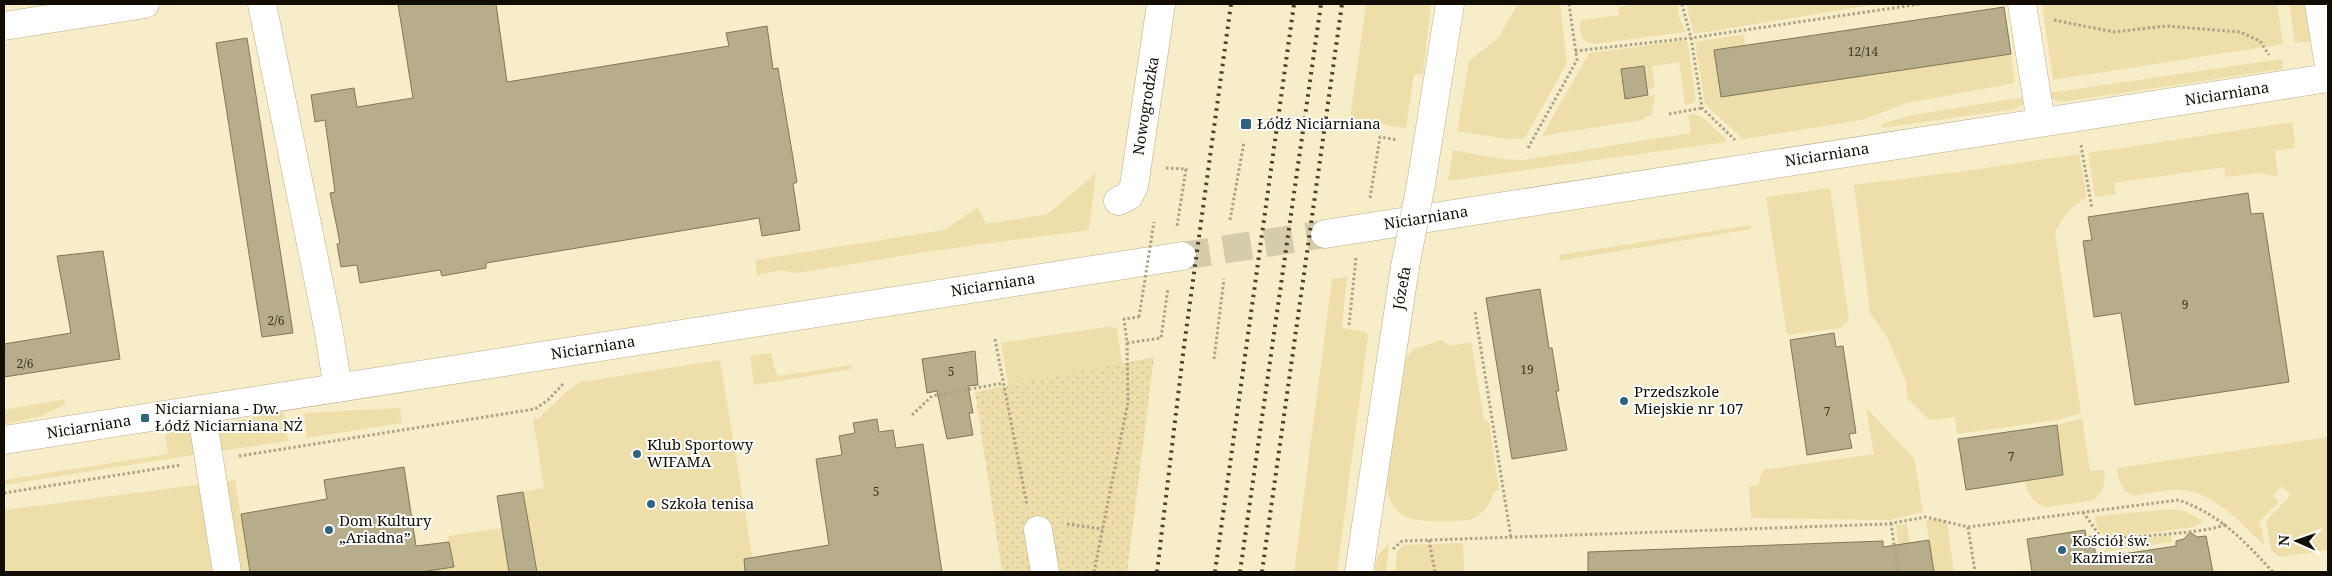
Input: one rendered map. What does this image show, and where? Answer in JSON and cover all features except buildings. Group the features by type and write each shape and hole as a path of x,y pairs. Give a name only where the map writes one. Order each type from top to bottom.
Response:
{"street":[{"path":"4,26 145,4"},
{"path":"262,4 328,327 338,388"},
{"name":"Nowogrodzka","path":"1118,201 1129,196 1134,186 1161,4"},
{"name":"Józefa","path":"1359,572 1405,267 1421,184 1450,4"},
{"path":"2022,4 2041,122"},
{"path":"2319,4 2328,60"},
{"name":"Niciarniana","path":"1325,234 2328,78"},
{"name":"Niciarniana","path":"4,440 1182,256"},
{"path":"201,409 227,572"},
{"path":"1038,530 1046,572"}],"path":[{"path":"1528,148 1577,60 1569,4"},
{"path":"1682,4 1691,38 1702,108 1741,146"},
{"path":"1576,51 1691,38 1920,4"},
{"path":"2046,18 2114,32 2166,26 2240,32 2260,41 2269,55"},
{"path":"1670,114 1702,108"},
{"path":"1230,220 1244,142"},
{"path":"2081,143 2092,209"},
{"path":"1370,202 1378,147"},
{"path":"1162,168 1186,169 1176,230"},
{"path":"1094,572 1126,423 1128,402 1127,344 1124,319 1139,317 1154,222"},
{"path":"1349,325 1356,258"},
{"path":"1214,359 1224,279"},
{"path":"1127,344 1161,338 1168,287"},
{"path":"1475,312 1511,538"},
{"path":"995,338 1025,502 1035,517 1038,530"},
{"path":"4,493 535,408 548,400 566,382"},
{"path":"912,415 932,396 1003,383"},
{"path":"454,415 455,421"},
{"path":"1402,541 1891,523 1926,517 1968,527 2180,500 2202,508 2226,524 2273,572"},
{"path":"2083,512 2102,539 2221,527 2226,524"},
{"path":"1891,523 1898,572"},
{"path":"1968,527 1975,572"},
{"path":"1429,540 1435,572"}],"shaded area":[{"path":"1366,4 1431,4 1423,74 1414,74 1406,128 1350,119"},
{"path":"1518,4 1560,4 1567,63 1525,138 1507,139 1457,131 1469,61 1498,38"},
{"path":"1640,4 1678,4 1679,17 1686,32 1593,44 1583,39 1579,26 1582,20 1619,15 1618,7"},
{"path":"1686,4 1878,4 1694,34"},
{"path":"2042,4 2277,4 2283,44 2053,80"},
{"path":"2289,4 2307,4 2312,41 2295,43"},
{"path":"1744,34 1745,46 1714,51 1721,97 2011,54 2015,83 1907,103 1862,120 1743,139 1705,104 1695,42"},
{"path":"1687,40 1696,100 1694,103 1685,105 1679,62 1652,66 1655,88 1648,89 1644,66 1621,69 1625,99 1655,95 1652,114 1641,120 1542,136 1589,53"},
{"path":"2282,59 2283,69 2062,102 2053,99 2048,93"},
{"path":"2026,97 2023,104 2015,109 1882,128 1881,124 1912,115"},
{"path":"1688,115 1701,116 1725,138 1726,142 1448,181 1453,150 1502,159 1522,160 1691,133"},
{"path":"2293,122 2295,148 2275,151 2278,177 2260,173 2226,177 2224,167 2114,183 2116,194 2095,197 2088,153"},
{"path":"2079,154 2087,197 2077,204 2060,222 2055,234 2081,413 2058,420 1957,434 1955,417 1929,420 1907,398 1906,381 1888,339 1870,313 1854,185"},
{"path":"1096,173 1089,230 946,249 797,273 780,270 757,275 755,260 944,230 978,207 986,224 1048,214"},
{"path":"1830,188 1849,320 1841,328 1787,335 1766,197"},
{"path":"1751,225 1751,229 1560,261 1559,255"},
{"path":"1347,277 1342,326 1366,332 1368,336 1337,572 1294,572 1332,279"},
{"path":"1111,326 1117,329 1122,365 1027,495 1001,343"},
{"path":"1441,340 1451,346 1471,342 1484,420 1489,422 1499,490 1495,491 1488,505 1478,516 1467,520 1424,521 1406,516 1392,504 1386,481 1406,358 1414,349"},
{"path":"771,353 776,373 779,376 851,365 851,369 754,385 750,356"},
{"path":"1154,357 1127,572 1002,572 975,392"},
{"name":"Klub Sportowy WIFAMA","path":"720,360 755,572 384,572 381,552 449,542 448,536 502,528 497,496 544,488 533,419 541,418 542,414 580,382"},
{"path":"65,399 65,405 38,417 4,424 4,410"},
{"path":"400,408 402,423 307,438 304,413"},
{"path":"1866,408 1914,458 1923,512 1889,520 1751,518 1749,487 1758,485 1763,470 1874,454"},
{"path":"284,412 288,441 219,451 218,433 226,422"},
{"path":"2082,418 2090,471 2104,470 2103,489 2098,496 2090,501 2046,507 2041,506 2032,498 2025,481 2063,475 2057,425"},
{"path":"185,428 197,438 199,454 4,485 4,480 168,454 165,436 169,431"},
{"path":"2328,437 2328,550 2279,557 2271,550 2266,521 2291,495 2282,486 2273,496 2279,501 2259,522 2260,527 2262,527 2264,545 2236,518 2215,502 2203,496 2179,490 2133,496 2129,494 2123,488 2117,468"},
{"path":"235,480 250,572 4,572 4,510"},
{"path":"2173,509 2187,512 2203,521 2194,527 2110,538 2099,530 2095,520 2095,516"},
{"path":"1939,519 1947,522 1954,572 1934,572 1926,520"},
{"path":"1907,524 1914,572 1902,572 1896,525"},
{"path":"2171,535 2172,542 2103,552 2115,542"},
{"path":"1389,543 1386,572 1374,572 1378,555"},
{"path":"1463,543 1464,572 1395,572 1397,552 1403,545"}],"tunnel":[{"path":"1182,256 1325,234"}],"railway":[{"path":"1157,572 1184,346 1231,4"},
{"path":"1215,572 1294,4"},
{"path":"1240,572 1321,4"},
{"path":"1262,572 1342,4"}],"place":[{"name":"Łódź Niciarniana","path":"1246,124"},
{"name":"Przedszkole Miejskie nr 107","path":"1624,401"},
{"name":"Niciarniana - Dw. Łódź Niciarniana NŻ","path":"145,418"},
{"name":"Klub Sportowy WIFAMA","path":"637,454"},
{"name":"Szkoła tenisa","path":"651,504"},
{"name":"Dom Kultury „Ariadna”","path":"329,530"},
{"name":"Kościół św. Kazimierza","path":"2062,550"}]}
